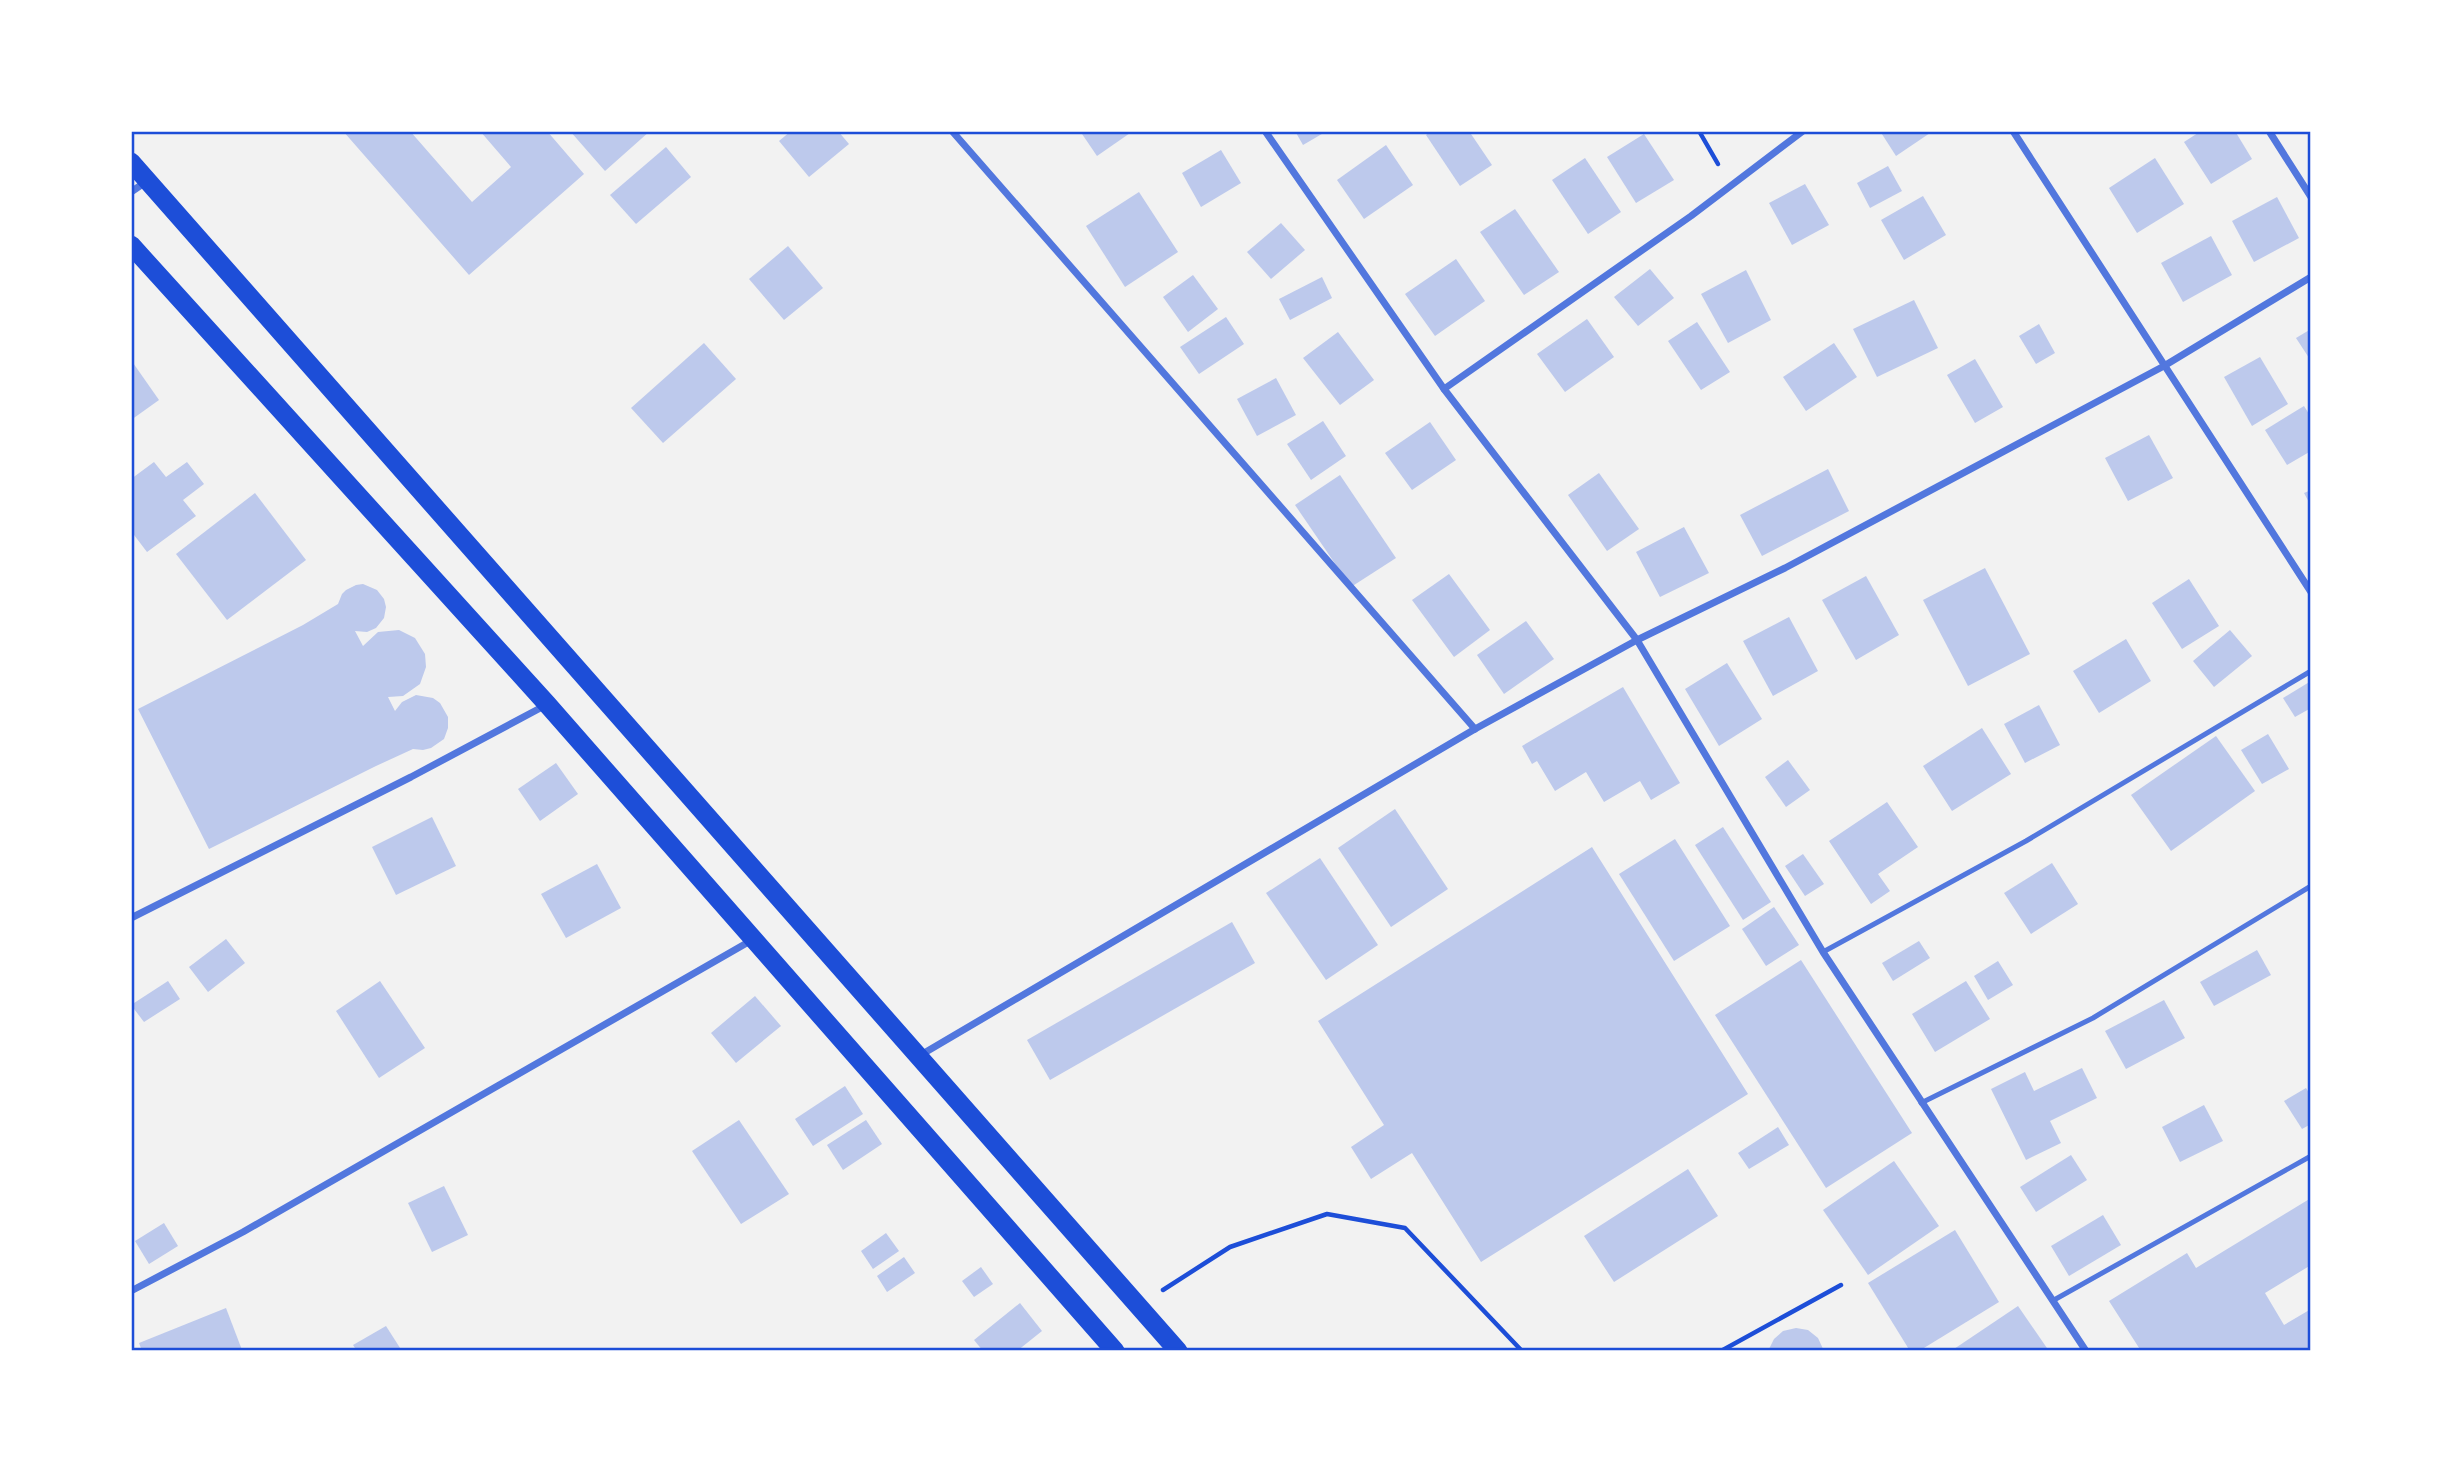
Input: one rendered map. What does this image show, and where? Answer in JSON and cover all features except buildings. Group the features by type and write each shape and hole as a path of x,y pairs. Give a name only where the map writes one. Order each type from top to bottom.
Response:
{"highway":[{"path":"131,162 140,186 919,1056 1178,1351"},
{"path":"131,245 547,705 1115,1351"}],"street":[{"path":"952,131 1475,729"},
{"path":"1265,131 1444,389 1637,640 1823,952 2086,1351"},
{"path":"1444,389 1731,186 1803,131"},
{"path":"2013,131 2311,592"},
{"path":"2269,131 2311,197"},
{"path":"919,1056 1475,729 1637,640 1785,568 2164,366 2311,277"},
{"path":"131,918 411,777 547,705"},
{"path":"131,1291 255,1226 754,940"}],"lane":[{"path":"1823,952 2026,841 2311,671"},
{"path":"1921,1103 2093,1018 2311,886"},
{"path":"2053,1300 2311,1156"}],"path":[{"path":"1699,131 1731,186"},
{"path":"1141,1308 1166,1288 1230,1247 1327,1214 1405,1228 1522,1351"},
{"path":"1721,1351 1842,1284"}]}
